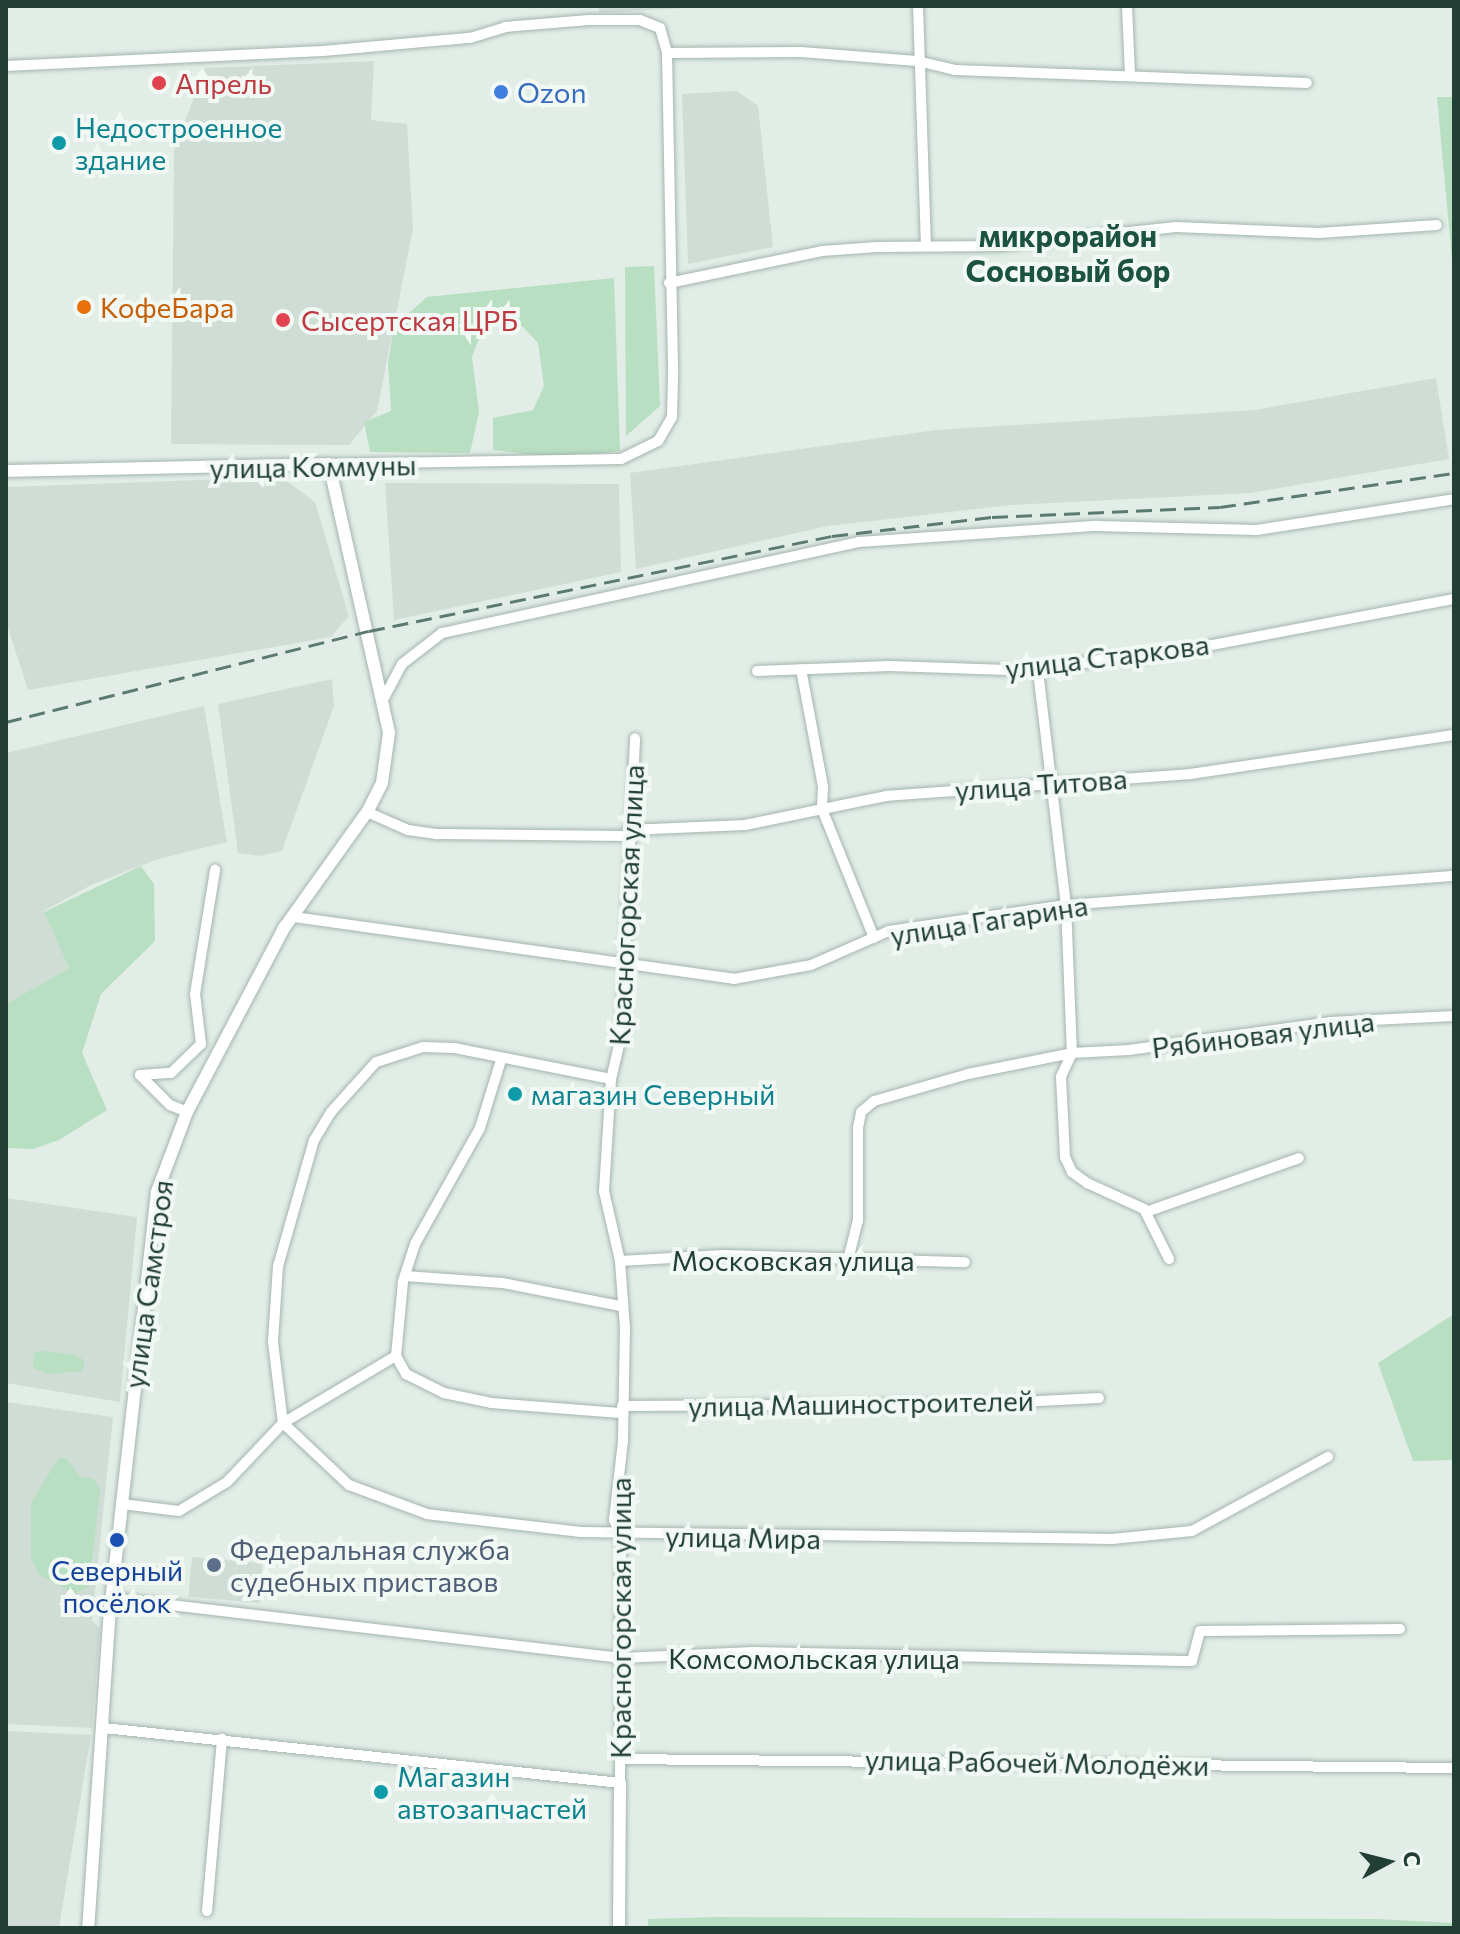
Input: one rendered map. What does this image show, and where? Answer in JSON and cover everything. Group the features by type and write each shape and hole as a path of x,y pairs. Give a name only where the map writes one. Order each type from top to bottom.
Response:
{"street":[{"path":"588,6 589,20"},
{"path":"918,6 917,61 926,142 926,243"},
{"path":"1127,6 1130,74"},
{"path":"6,66 323,51 470,38 505,27 589,20 653,24 660,28 667,53 669,283 822,251 926,243 998,246 1176,227 1319,233 1437,225"},
{"path":"667,53 801,52 917,61 955,70 1130,74 1307,83"},
{"name":"улица Коммуны","path":"6,471 621,459 658,441 672,417 669,283"},
{"name":"улица Самстроя","path":"88,1928 111,1598 157,1192 187,1112 294,917 367,812 389,756 384,698 329,464"},
{"path":"384,698 402,664 442,633 859,542 1096,526 1257,530 1454,499"},
{"name":"улица Старкова","path":"757,671 1038,671 1111,658 1139,659 1454,599"},
{"path":"801,669 823,787 822,809 874,938"},
{"path":"1038,671 1066,905 1072,1053 1061,1077 1060,1112 1072,1172 1146,1212 1169,1259"},
{"name":"улица Титова","path":"367,812 408,830 438,834 628,833 745,825 886,796 1190,774 1454,735"},
{"name":"Красногорская улица","path":"619,1928 621,1535 614,1520 623,1441 621,1409 625,1328 620,1306 620,1261 604,1191 611,1079 618,1063 625,966 628,833 635,738"},
{"path":"187,1112 170,1105 140,1075 171,1073 201,1044 195,994 215,870"},
{"name":"улица Гагарина","path":"294,917 734,979 811,965 889,931 1066,905 1454,876"},
{"name":"Рябиновая улица","path":"849,1256 858,1221 861,1112 874,1101 968,1074 1072,1053 1129,1050 1330,1022 1454,1016"},
{"path":"283,1423 273,1342 278,1266 314,1140 331,1112 376,1062 411,1051 455,1048 501,1060 611,1079"},
{"path":"122,1504 179,1511 227,1482 283,1423 396,1356 405,1276 433,1206 480,1128 501,1060"},
{"path":"1146,1212 1299,1158"},
{"name":"Московская улица","path":"620,1261 849,1256 965,1262"},
{"path":"405,1276 503,1283 620,1306"},
{"name":"улица Машиностроителей","path":"396,1356 406,1374 444,1393 491,1403 621,1409 982,1404 1099,1398"},
{"name":"улица Мира","path":"283,1423 349,1485 390,1504 427,1514 621,1535 1112,1539 1192,1531 1328,1457"},
{"name":"Комсомольская улица","path":"111,1598 622,1658 753,1652 1192,1661 1200,1631 1400,1629"},
{"path":"104,1728 620,1783"},
{"path":"207,1911 222,1739"},
{"name":"улица Рабочей Молодёжи","path":"620,1759 1454,1768"}],"shaded area":[{"path":"599,6 722,6 599,13"},
{"name":"Сысертская ЦРБ","path":"374,61 371,120 407,124 413,229 377,411 349,445 171,444 174,151 205,68"},
{"path":"737,91 758,106 773,247 688,264 682,94"},
{"path":"1436,378 1449,459 1250,493 1011,505 828,526 636,569 630,473 936,430 1255,410"},
{"path":"281,477 315,502 349,616 331,637 28,690 6,622 6,487"},
{"path":"385,483 619,484 621,572 394,620"},
{"path":"332,679 334,706 282,851 260,856 238,853 218,704"},
{"path":"204,706 227,842 158,859 91,885 44,911 69,968 6,1004 6,753"},
{"path":"6,1198 137,1217 120,1402 6,1383"},
{"path":"6,1402 113,1417 92,1620 100,1629 92,1728 6,1724"},
{"path":"192,1557 263,1563 259,1603 189,1597"},
{"path":"6,1731 91,1735 59,1928 6,1928"}],"green space":[{"path":"1437,97 1454,97 1454,282"},
{"path":"654,266 660,406 626,436 625,267"},
{"path":"614,278 620,451 561,458 493,450 493,418 533,410 544,386 538,343 522,326 487,318 472,357 479,412 470,453 370,452 364,422 391,411 388,363 394,326 427,297"},
{"path":"141,866 154,884 155,941 101,994 82,1053 107,1110 59,1140 33,1149 6,1148 6,1004 69,968 44,912"},
{"path":"1454,1314 1454,1460 1413,1461 1378,1363"},
{"path":"34,1353 76,1355 85,1361 82,1371 48,1374 33,1368"},
{"path":"59,1458 66,1458 80,1476 94,1479 100,1491 89,1587 75,1594 39,1575 31,1557 31,1502"},
{"path":"648,1919 1378,1919 1454,1923 1454,1928 648,1928"}],"railway":[{"path":"6,722 369,631 832,536 992,517 1220,507 1454,473"}],"place":[{"name":"Апрель","path":"159,83"},
{"name":"Ozon","path":"501,92"},
{"name":"Недостроенное здание","path":"59,143"},
{"name":"КофеБара","path":"84,307"},
{"name":"Сысертская ЦРБ","path":"283,320"},
{"name":"магазин Северный","path":"515,1094"},
{"name":"Северный посёлок","path":"117,1540"},
{"name":"Федеральная служба судебных приставов","path":"214,1565"},
{"name":"Магазин автозапчастей","path":"381,1792"}],"district":[{"name":"микрорайон Сосновый бор","path":"1068,252"}]}
